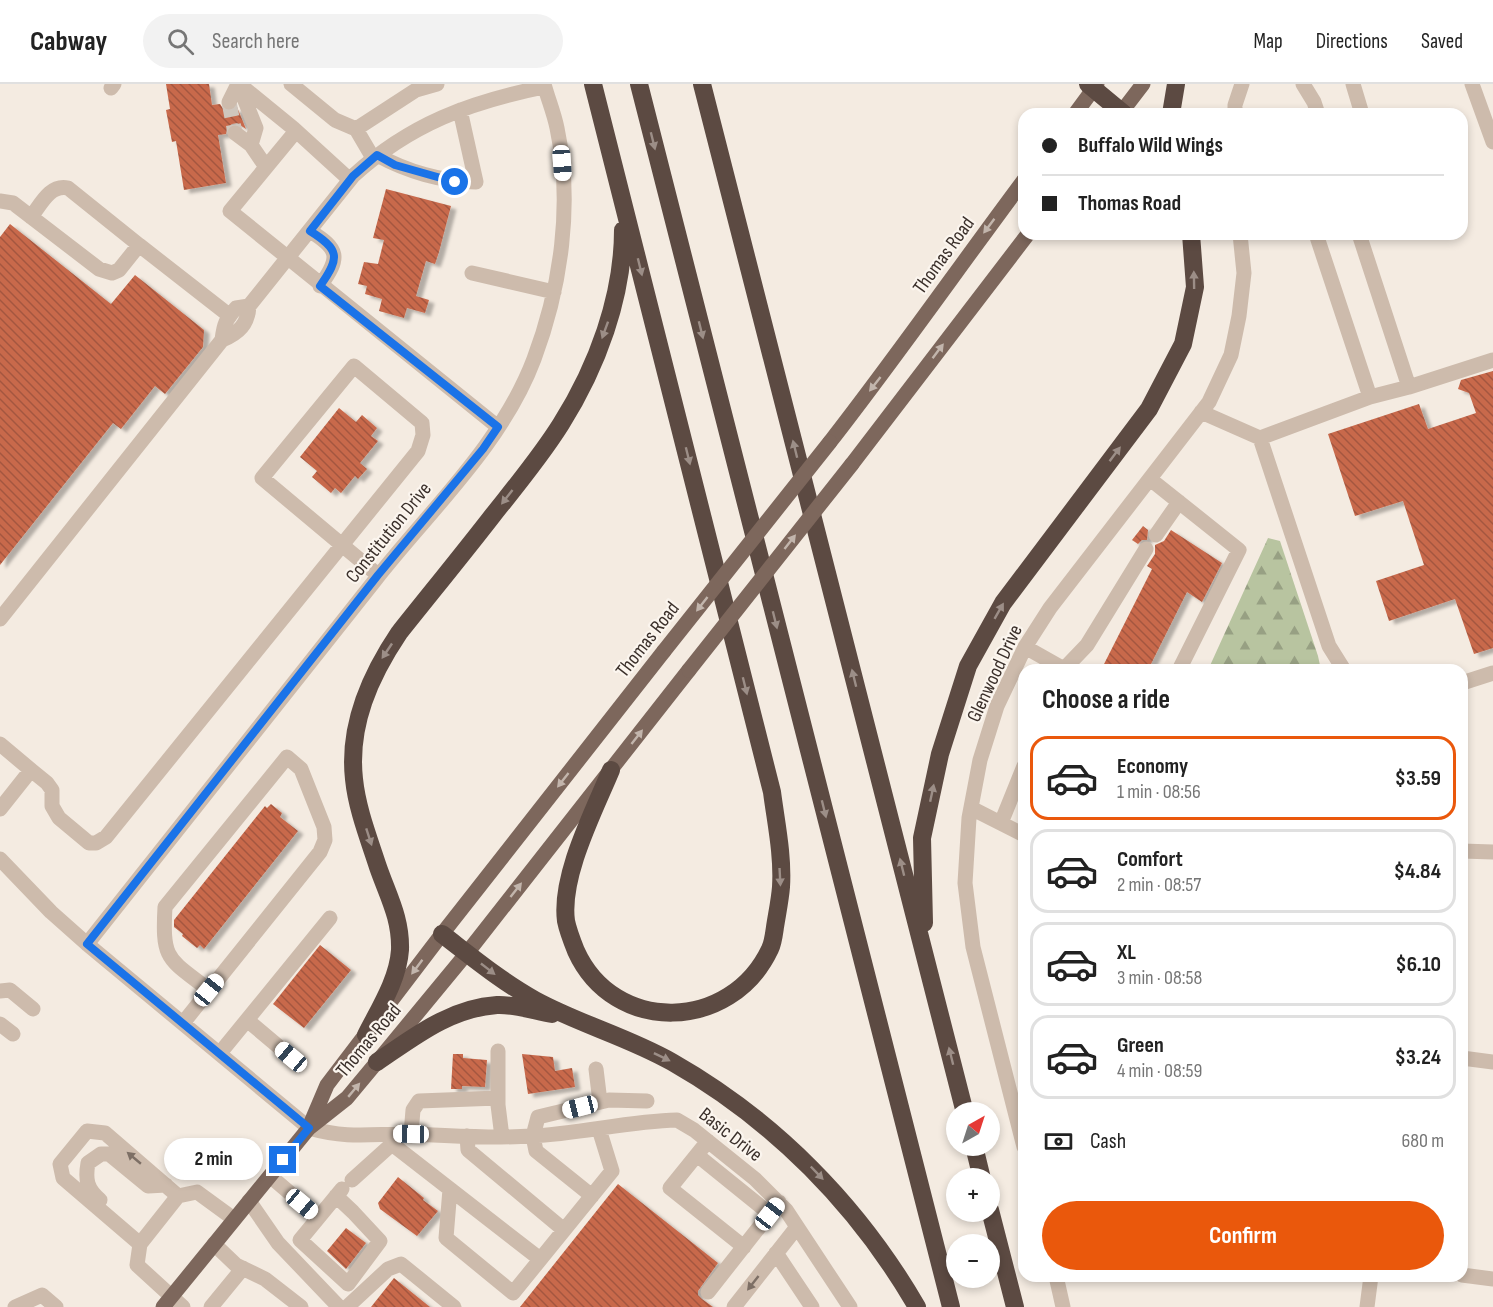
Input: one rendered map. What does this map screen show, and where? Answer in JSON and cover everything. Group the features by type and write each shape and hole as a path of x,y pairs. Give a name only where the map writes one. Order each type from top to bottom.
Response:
{"highway":[{"path":"593,84 772,792 779,844 781,886 771,948 737,992 722,1001 694,1012 668,1014 652,1012 624,1003 602,987 583,967 571,940 566,920 568,890 575,859 611,770"},
{"path":"639,84 951,1307"},
{"path":"702,84 962,1102"},
{"path":"1172,108 1176,84"},
{"path":"1093,86 1117,108"},
{"path":"366,1035 391,983 400,953 400,933 395,906 379,870 362,817 354,779 353,754 357,722 379,662 399,633 532,465 561,424 581,388 612,311 619,279 623,251 620,190"},
{"path":"925,955 922,838 940,754 968,666 1003,603 1149,409 1183,344 1195,287 1191,240"},
{"path":"442,934 505,982 536,1000 671,1062 743,1110 815,1171 864,1227 904,1284 917,1307"},
{"path":"377,1062 431,1025 463,1012 498,1005 573,1017"},
{"path":"993,1222 1015,1307"}],"main road":[{"path":"1126,108 1143,84"},
{"path":"1078,108 1093,86"},
{"name":"Thomas Road","path":"309,1128 327,1085 442,934 886,370 1018,188"},
{"name":"Thomas Road","path":"172,1304 234,1219 309,1128 347,1098 467,953 852,464 1023,240"}],"street":[{"path":"229,102 239,84"},
{"path":"239,84 350,180"},
{"path":"239,84 256,128 251,145"},
{"path":"291,84 336,120 356,129 375,156 425,174 455,182 476,183 460,110"},
{"path":"356,129 416,90 437,84"},
{"path":"1235,108 1242,84"},
{"path":"1303,84 1316,108"},
{"path":"1353,84 1360,108"},
{"path":"1472,84 1493,142"},
{"path":"0,619 222,340 236,334 248,319 249,306 350,180 375,156 407,134 500,90 544,85"},
{"name":"Constitution Drive","path":"87,944 378,575 470,466 498,427 517,395 533,361 554,291 562,242 564,197 557,128 544,85"},
{"path":"296,131 230,212 498,427"},
{"path":"235,133 251,145 266,167"},
{"path":"31,217 52,189 60,186 68,188 230,316"},
{"path":"0,201 13,203 99,269 112,273 119,270 139,245"},
{"path":"310,231 329,243 334,256 333,269 320,286"},
{"name":"Glenwood Drive","path":"1018,1123 973,947 965,883 971,808 980,760 998,706 1025,647 1050,608 1209,402 1231,355 1237,326 1244,273 1241,240"},
{"path":"1318,240 1370,397"},
{"path":"1361,240 1409,387"},
{"path":"472,273 554,291"},
{"path":"222,340 224,323 237,308 249,306"},
{"path":"1202,412 1260,438 1370,397 1493,360"},
{"path":"0,744 52,790 52,806 58,819 89,843 96,843 106,837 342,545 418,451 423,435 422,423 354,366 262,478 342,545 378,575"},
{"path":"1260,438 1329,646 1340,664"},
{"path":"1150,479 1239,550 1182,664"},
{"path":"1156,535 1179,502"},
{"path":"1069,664 1087,645 1146,549"},
{"path":"1025,647 1053,664"},
{"path":"1468,681 1493,673"},
{"path":"183,1023 320,852 325,840 324,827 301,768 286,757 165,907 164,939 167,953 175,963 209,990"},
{"path":"2,801 31,770"},
{"path":"1002,823 1018,782"},
{"path":"971,808 1018,832"},
{"path":"1468,851 1493,852"},
{"path":"0,859 51,912 87,944 309,1128"},
{"path":"220,1053 330,918"},
{"path":"0,991 10,990 33,1009"},
{"path":"247,1020 291,1057"},
{"path":"0,1024 13,1034"},
{"path":"498,1051 498,1098 502,1137"},
{"path":"1468,1059 1493,1062"},
{"path":"596,1069 600,1102"},
{"path":"343,1189 353,1212 380,1241 348,1284 300,1240 318,1217 343,1189 400,1138 419,1101 498,1098"},
{"path":"592,1196 536,1151 533,1136 538,1118 609,1100 647,1101"},
{"name":"Basic Drive","path":"309,1128 332,1135 350,1136 502,1137 533,1136 677,1120 686,1124 755,1179 774,1208 797,1227 850,1307"},
{"path":"450,1189 446,1238 513,1293 612,1171 599,1129"},
{"path":"140,1244 63,1178 60,1164 87,1131 105,1133 178,1196"},
{"path":"467,1136 468,1150 564,1230"},
{"path":"400,1138 450,1189 540,1259"},
{"path":"708,1141 670,1188 744,1247"},
{"path":"125,1231 120,1216 90,1192 86,1177 88,1163 101,1154 109,1154 148,1186 166,1185"},
{"path":"697,1155 774,1208 708,1293"},
{"path":"270,1176 318,1217"},
{"path":"172,1304 137,1265 140,1244 178,1196 197,1192 234,1219"},
{"path":"249,1201 278,1243 339,1307"},
{"path":"734,1307 797,1227"},
{"path":"214,1245 236,1264 265,1279 301,1307"},
{"path":"776,1253 812,1307"},
{"path":"347,1307 388,1269 400,1264 454,1307"},
{"path":"211,1307 243,1268"},
{"path":"1468,1276 1493,1279"},
{"path":"1057,1282 1063,1307"},
{"path":"1367,1307 1370,1282"},
{"path":"15,1307 42,1295 56,1307"}],"green space":[{"path":"1268,538 1280,541 1320,664 1211,664"}],"building":[{"path":"166,84 209,84 212,105 220,104 224,110 229,112 237,107 246,129 237,123 232,124 227,128 226,134 218,135 226,183 184,190 176,141 172,142 166,110 170,109"},
{"path":"386,189 451,206 435,264 426,261 416,296 429,300 425,313 407,308 404,318 379,311 382,299 365,294 367,286 358,284 364,262 378,264 384,240 373,238"},
{"path":"10,224 111,304 135,275 204,330 203,347 165,394 155,386 121,429 113,423 0,565 0,237"},
{"path":"1493,371 1493,648 1474,654 1455,599 1389,621 1376,581 1424,565 1403,501 1355,516 1328,434 1419,404 1428,429 1476,413 1469,393 1458,389 1461,380"},
{"path":"339,408 356,422 362,415 377,428 371,436 378,441 360,463 367,469 358,479 355,476 341,493 335,488 331,493 312,477 317,471 300,457"},
{"path":"1143,526 1148,530 1147,540 1142,540 1138,544 1132,540"},
{"path":"1171,530 1222,563 1202,602 1187,592 1151,664 1104,664 1152,569 1147,566 1155,554 1155,545 1164,541"},
{"path":"271,804 282,813 280,817 298,831 204,949 200,945 197,948 174,927 174,920 265,806 267,808"},
{"path":"320,945 351,970 304,1028 273,1004"},
{"path":"453,1054 463,1054 463,1058 487,1060 485,1087 462,1086 462,1089 451,1089"},
{"path":"522,1054 553,1057 555,1071 572,1068 575,1087 528,1094"},
{"path":"398,1177 438,1211 417,1236 380,1209 378,1203"},
{"path":"618,1184 718,1263 698,1291 698,1295 713,1307 520,1307"},
{"path":"346,1228 366,1243 346,1269 327,1251"},
{"path":"394,1278 430,1307 371,1307"}],"tunnel":[{"path":"229,102 235,133"}],"route":[{"path":"283,1160 309,1128 87,944 378,575 483,449 498,427 320,286 333,269 334,256 329,243 310,231 353,176 377,155 395,165 455,182"}]}
